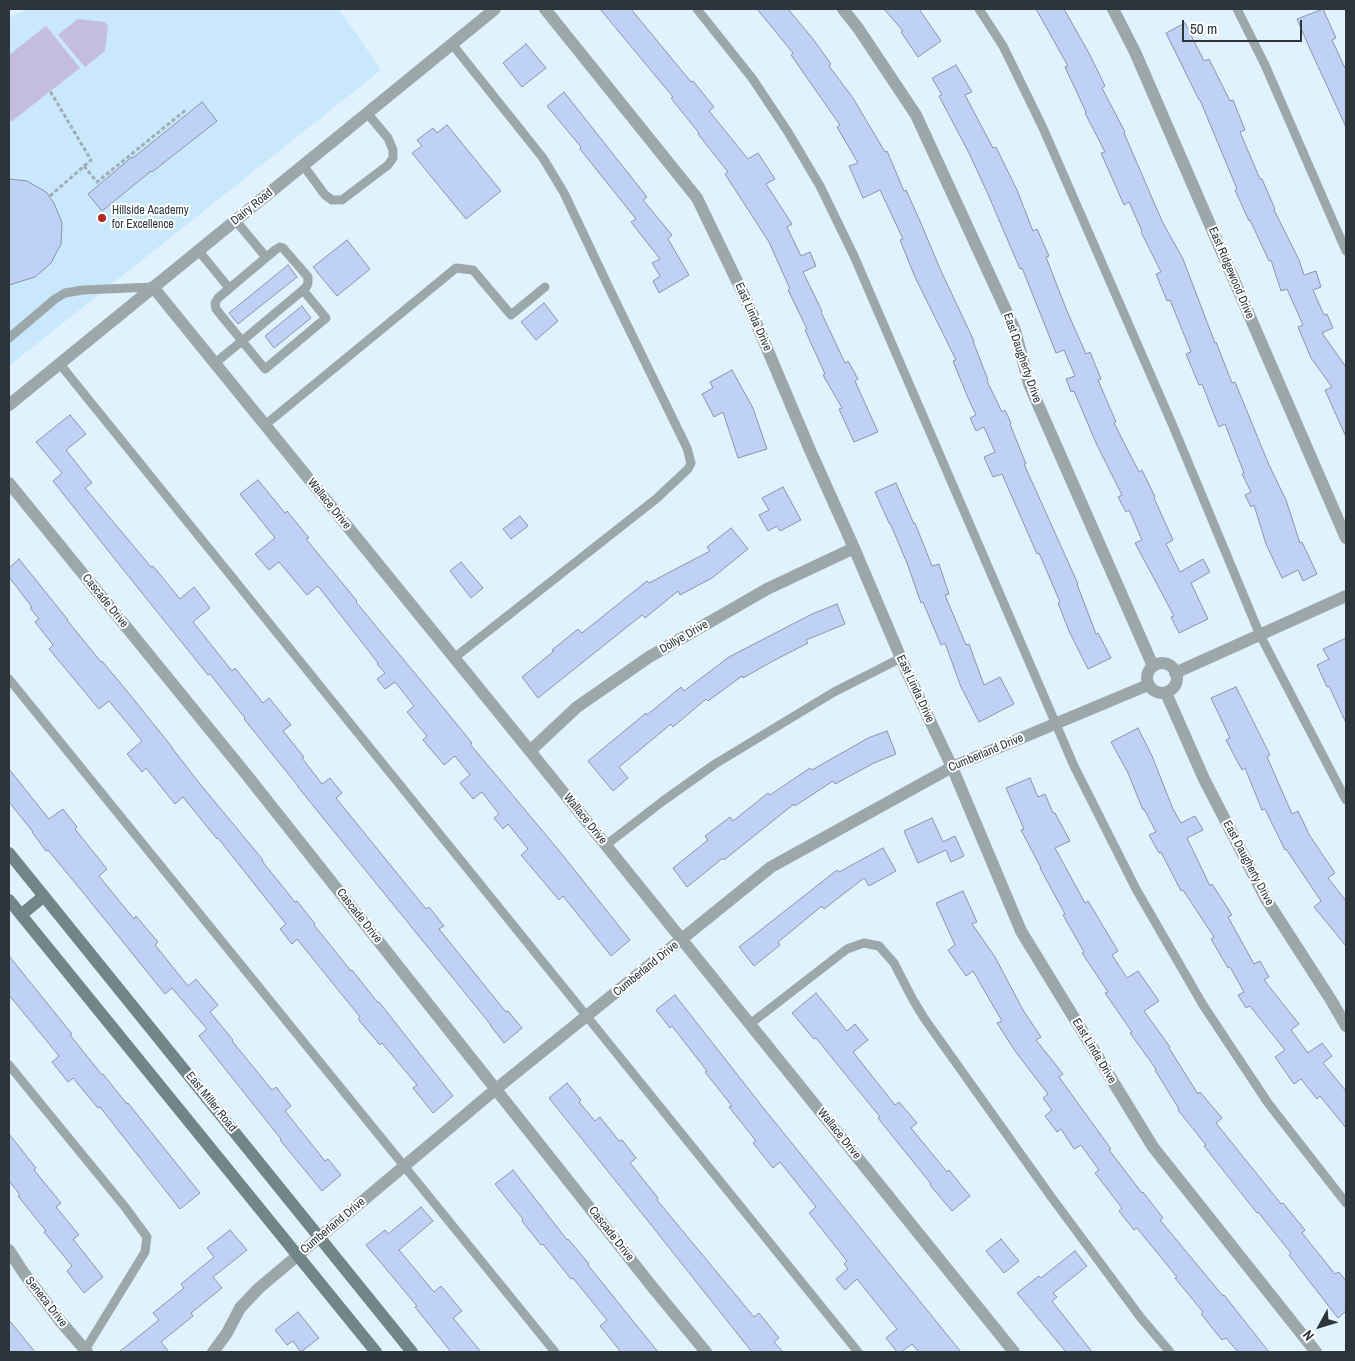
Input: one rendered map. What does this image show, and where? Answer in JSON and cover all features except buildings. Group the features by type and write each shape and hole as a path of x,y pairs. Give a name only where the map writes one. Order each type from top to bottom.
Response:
{"main road":[{"name":"East Miller Road","path":"9,852 412,1352"},
{"path":"21,915 44,896"},
{"path":"9,900 376,1352"}],"street":[{"name":"Dairy Road","path":"9,404 494,9"},
{"name":"East Linda Drive","path":"545,9 697,198 749,306 901,658 952,767 1021,931 1153,1147 1316,1352"},
{"name":"East Daugherty Drive","path":"843,9 858,28 916,115 1015,330 1029,384 1154,666"},
{"name":"East Ridgewood Drive","path":"1113,9 1136,52 1346,538"},
{"name":"Wallace Drive","path":"153,287 1014,1352"},
{"name":"Cascade Drive","path":"9,484 252,782 706,1352"},
{"name":"Dollye Drive","path":"530,751 577,707 649,658 766,589 854,548"},
{"path":"1175,673 1346,596"},
{"path":"1165,663 1175,673 1176,684 1166,693 1154,691 1148,684 1148,671 1154,666 1165,663"},
{"name":"Cumberland Drive","path":"213,1352 227,1333 240,1308 259,1288 496,1090 771,867 952,767 1148,684"},
{"name":"East Daugherty Drive","path":"1166,693 1204,779 1266,899 1346,1026"},
{"name":"Seneca Drive","path":"9,1250 28,1279 85,1351"}],"lane":[{"path":"697,9 752,78 788,132 820,186 854,256 1074,766 1136,889 1203,1005 1268,1103 1346,1203"},
{"path":"979,9 1004,46 1043,128 1260,635 1346,800"},
{"path":"1237,9 1265,65 1346,251"},
{"path":"452,44 543,158 564,193 687,448 691,463 688,469 656,498 454,658"},
{"path":"303,165 325,195 332,200 342,200 388,165 393,158 393,150 388,138 367,113"},
{"path":"235,220 266,257"},
{"path":"215,363 242,340 303,290 308,282 308,277 283,248 275,250 266,257 229,288 215,303 216,309 242,340 265,369 326,318 303,290"},
{"path":"198,250 229,288"},
{"path":"265,425 456,268 473,270 511,315 545,287"},
{"path":"9,338 55,299 65,293 83,290 153,287"},
{"path":"59,364 858,1352"},
{"path":"606,845 715,764 834,692 901,658"},
{"path":"9,679 555,1352"},
{"path":"750,1024 847,949 864,943 879,946 894,963 924,1018 1052,1198 1141,1318 1170,1352"},
{"path":"9,1065 125,1207 147,1237 145,1252 85,1351"}],"path":[{"path":"50,91 91,160 50,196"},
{"path":"84,166 97,182 187,109"}],"shaded area":[{"name":"Hillside Academy for Excellence","path":"28,9 339,9 381,70 9,366 9,18"},
{"path":"78,19 105,22 108,26 105,51 85,67 58,35"},
{"path":"46,26 80,68 11,122 9,118 9,55"}],"place":[{"name":"Hillside Academy for Excellence","path":"102,218"}]}
